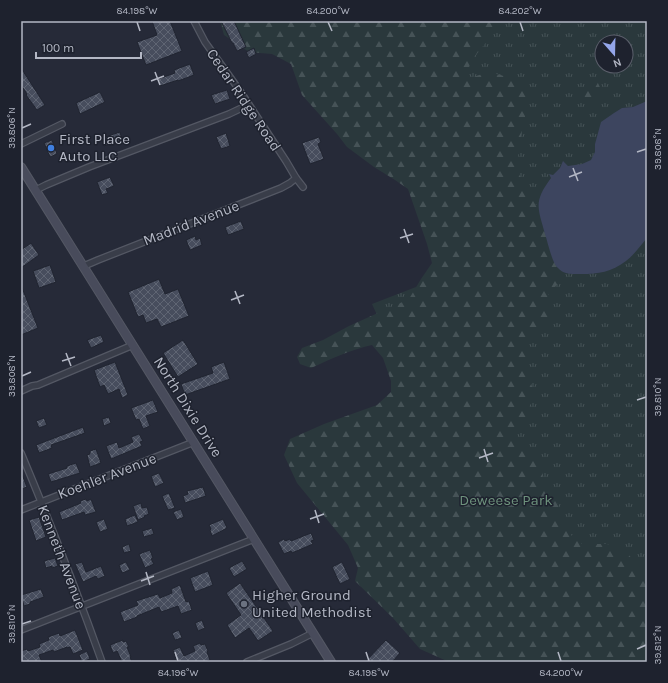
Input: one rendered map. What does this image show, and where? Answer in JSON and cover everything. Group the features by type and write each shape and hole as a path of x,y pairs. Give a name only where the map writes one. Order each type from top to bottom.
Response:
{"main road":[{"name":"North Dixie Drive","path":"21,167 331,662"}],"street":[{"name":"Cedar Ridge Road","path":"194,21 205,42 303,187"},
{"path":"36,190 89,167 229,114 248,105"},
{"path":"21,144 62,124"},
{"name":"Madrid Avenue","path":"84,266 281,188 296,178"},
{"path":"21,391 133,345"},
{"name":"Koehler Avenue","path":"21,510 194,442"},
{"name":"Kenneth Avenue","path":"21,453 82,606 102,662"},
{"path":"21,630 254,539"},
{"path":"248,662 313,633"}],"green space":[{"name":"Deweese Park","path":"220,21 503,21 472,60 463,80 489,72 508,77 529,91 518,148 519,174 537,207 561,281 548,293 551,310 548,324 526,333 527,370 534,393 523,426 515,438 522,451 544,459 542,479 553,488 563,521 571,535 582,544 607,544 628,554 647,577 647,662 449,662 420,649 393,618 355,581 358,568 348,545 297,483 284,455 290,439 324,424 377,405 391,392 391,381 383,358 372,345 348,352 311,368 300,364 297,357 302,348 323,340 349,326 409,299 432,263 408,189 347,147 302,95 291,64 272,54 249,52 224,35"},
{"name":"Deweese Park","path":"284,21 647,21 647,662 414,395 372,304 447,275 417,198"},
{"path":"597,81 603,94 599,100 592,101 583,96 582,89"}],"water":[{"path":"647,101 647,238 629,259 610,270 587,274 571,274 563,272 556,265 552,257 539,211 539,199 545,186 551,178 549,174 553,175 560,168 563,161 568,166 582,164 591,160 595,152 595,144 601,122 622,108 633,107"}],"building":[{"path":"152,21 170,21 182,51 146,65 137,42 157,35"},
{"path":"221,21 234,21 246,47 237,51"},
{"path":"254,48 256,54 249,58 246,52"},
{"path":"190,64 194,75 160,86 158,79 175,73 174,70"},
{"path":"21,68 45,105 37,110 21,85"},
{"path":"227,90 230,99 215,104 211,95"},
{"path":"100,92 105,102 80,114 76,103"},
{"path":"120,132 122,140 104,146 102,138"},
{"path":"226,133 230,146 221,149 216,137"},
{"path":"319,137 321,142 318,144 324,159 310,164 302,143"},
{"name":"First Place Auto LLC","path":"52,140 57,154 50,157 44,143"},
{"path":"110,177 114,186 106,189 108,193 102,195 97,182"},
{"path":"241,221 244,229 228,235 225,227"},
{"path":"195,236 196,240 200,238 202,245 190,250 186,240"},
{"path":"31,243 39,255 21,268 21,250"},
{"path":"50,265 56,282 39,288 33,271"},
{"path":"159,279 165,294 178,289 189,316 161,327 157,319 146,323 143,315 138,317 128,292"},
{"path":"21,285 38,328 21,335"},
{"path":"101,335 104,342 91,348 87,340"},
{"path":"183,340 198,364 178,377 163,353"},
{"path":"115,362 128,395 122,398 119,389 108,394 104,385 100,387 94,370"},
{"path":"224,362 230,379 185,395 181,384 213,373 211,367"},
{"path":"153,400 158,412 146,416 150,426 143,429 139,419 136,420 131,408"},
{"path":"109,417 111,423 104,426 102,419"},
{"path":"44,418 47,425 39,428 36,421"},
{"path":"83,427 85,433 51,445 52,448 39,453 36,445"},
{"path":"139,434 143,441 140,442 142,446 111,459 106,446 117,442 119,448 133,442 131,437"},
{"path":"96,449 101,463 90,467 87,455 90,454 90,451"},
{"path":"76,463 80,473 51,482 48,474 67,468 67,466"},
{"path":"21,472 27,487 21,489"},
{"path":"159,473 164,483 155,487 151,476"},
{"path":"203,487 206,496 185,503 183,496 188,494 187,491"},
{"path":"169,493 175,508 168,510 162,496"},
{"path":"86,499 87,501 91,499 96,512 85,515 84,512 62,520 59,512 81,503 80,501"},
{"path":"141,503 142,508 147,507 149,514 138,520 133,506"},
{"path":"181,509 184,517 177,520 173,512"},
{"path":"135,515 138,522 127,526 125,519"},
{"path":"39,517 46,537 36,541 29,520"},
{"path":"104,519 108,529 100,532 96,522"},
{"path":"223,519 227,528 212,536 209,525"},
{"path":"152,528 154,534 144,537 142,531"},
{"path":"311,533 314,540 311,541 313,544 292,553 291,551 284,554 278,542 284,539 285,541 290,539 291,541"},
{"path":"129,544 131,551 124,553 122,547"},
{"path":"150,550 153,558 151,559 154,564 145,568 139,554"},
{"path":"55,558 58,566 46,568 44,561"},
{"path":"242,561 247,569 234,577 229,568"},
{"path":"82,562 86,572 101,566 105,576 98,579 96,576 83,582 75,564"},
{"path":"126,562 130,570 122,573 119,565"},
{"path":"342,562 350,579 340,584 332,567"},
{"path":"208,571 213,585 195,592 190,578"},
{"name":"Higher Ground United Methodist","path":"240,583 273,631 258,641 249,628 235,638 227,625 241,615 226,593"},
{"path":"180,585 186,602 189,601 192,610 181,614 178,606 161,612 159,607 124,622 120,612 138,605 136,601 158,594 160,598 172,593 171,589"},
{"path":"41,589 44,597 24,606 21,595"},
{"path":"202,620 205,628 198,631 195,623"},
{"path":"75,630 83,650 73,654 70,647 67,647 54,652 53,650 39,655 42,662 22,662 21,651 27,649 28,651 40,647 39,644 49,640 48,637 59,633 60,636"},
{"path":"179,630 182,638 175,640 172,633"},
{"path":"123,640 123,642 126,641 129,647 127,647 132,662 122,662 117,651 113,653 110,645"},
{"path":"386,640 400,653 392,662 365,662"},
{"path":"200,643 201,645 205,644 210,660 205,662 177,662 173,650 180,647 184,656 195,651 193,646"},
{"path":"87,651 90,659 82,662 79,655"}],"place":[{"name":"First Place Auto LLC","path":"51,148"},
{"name":"Higher Ground United Methodist","path":"244,604"}]}
